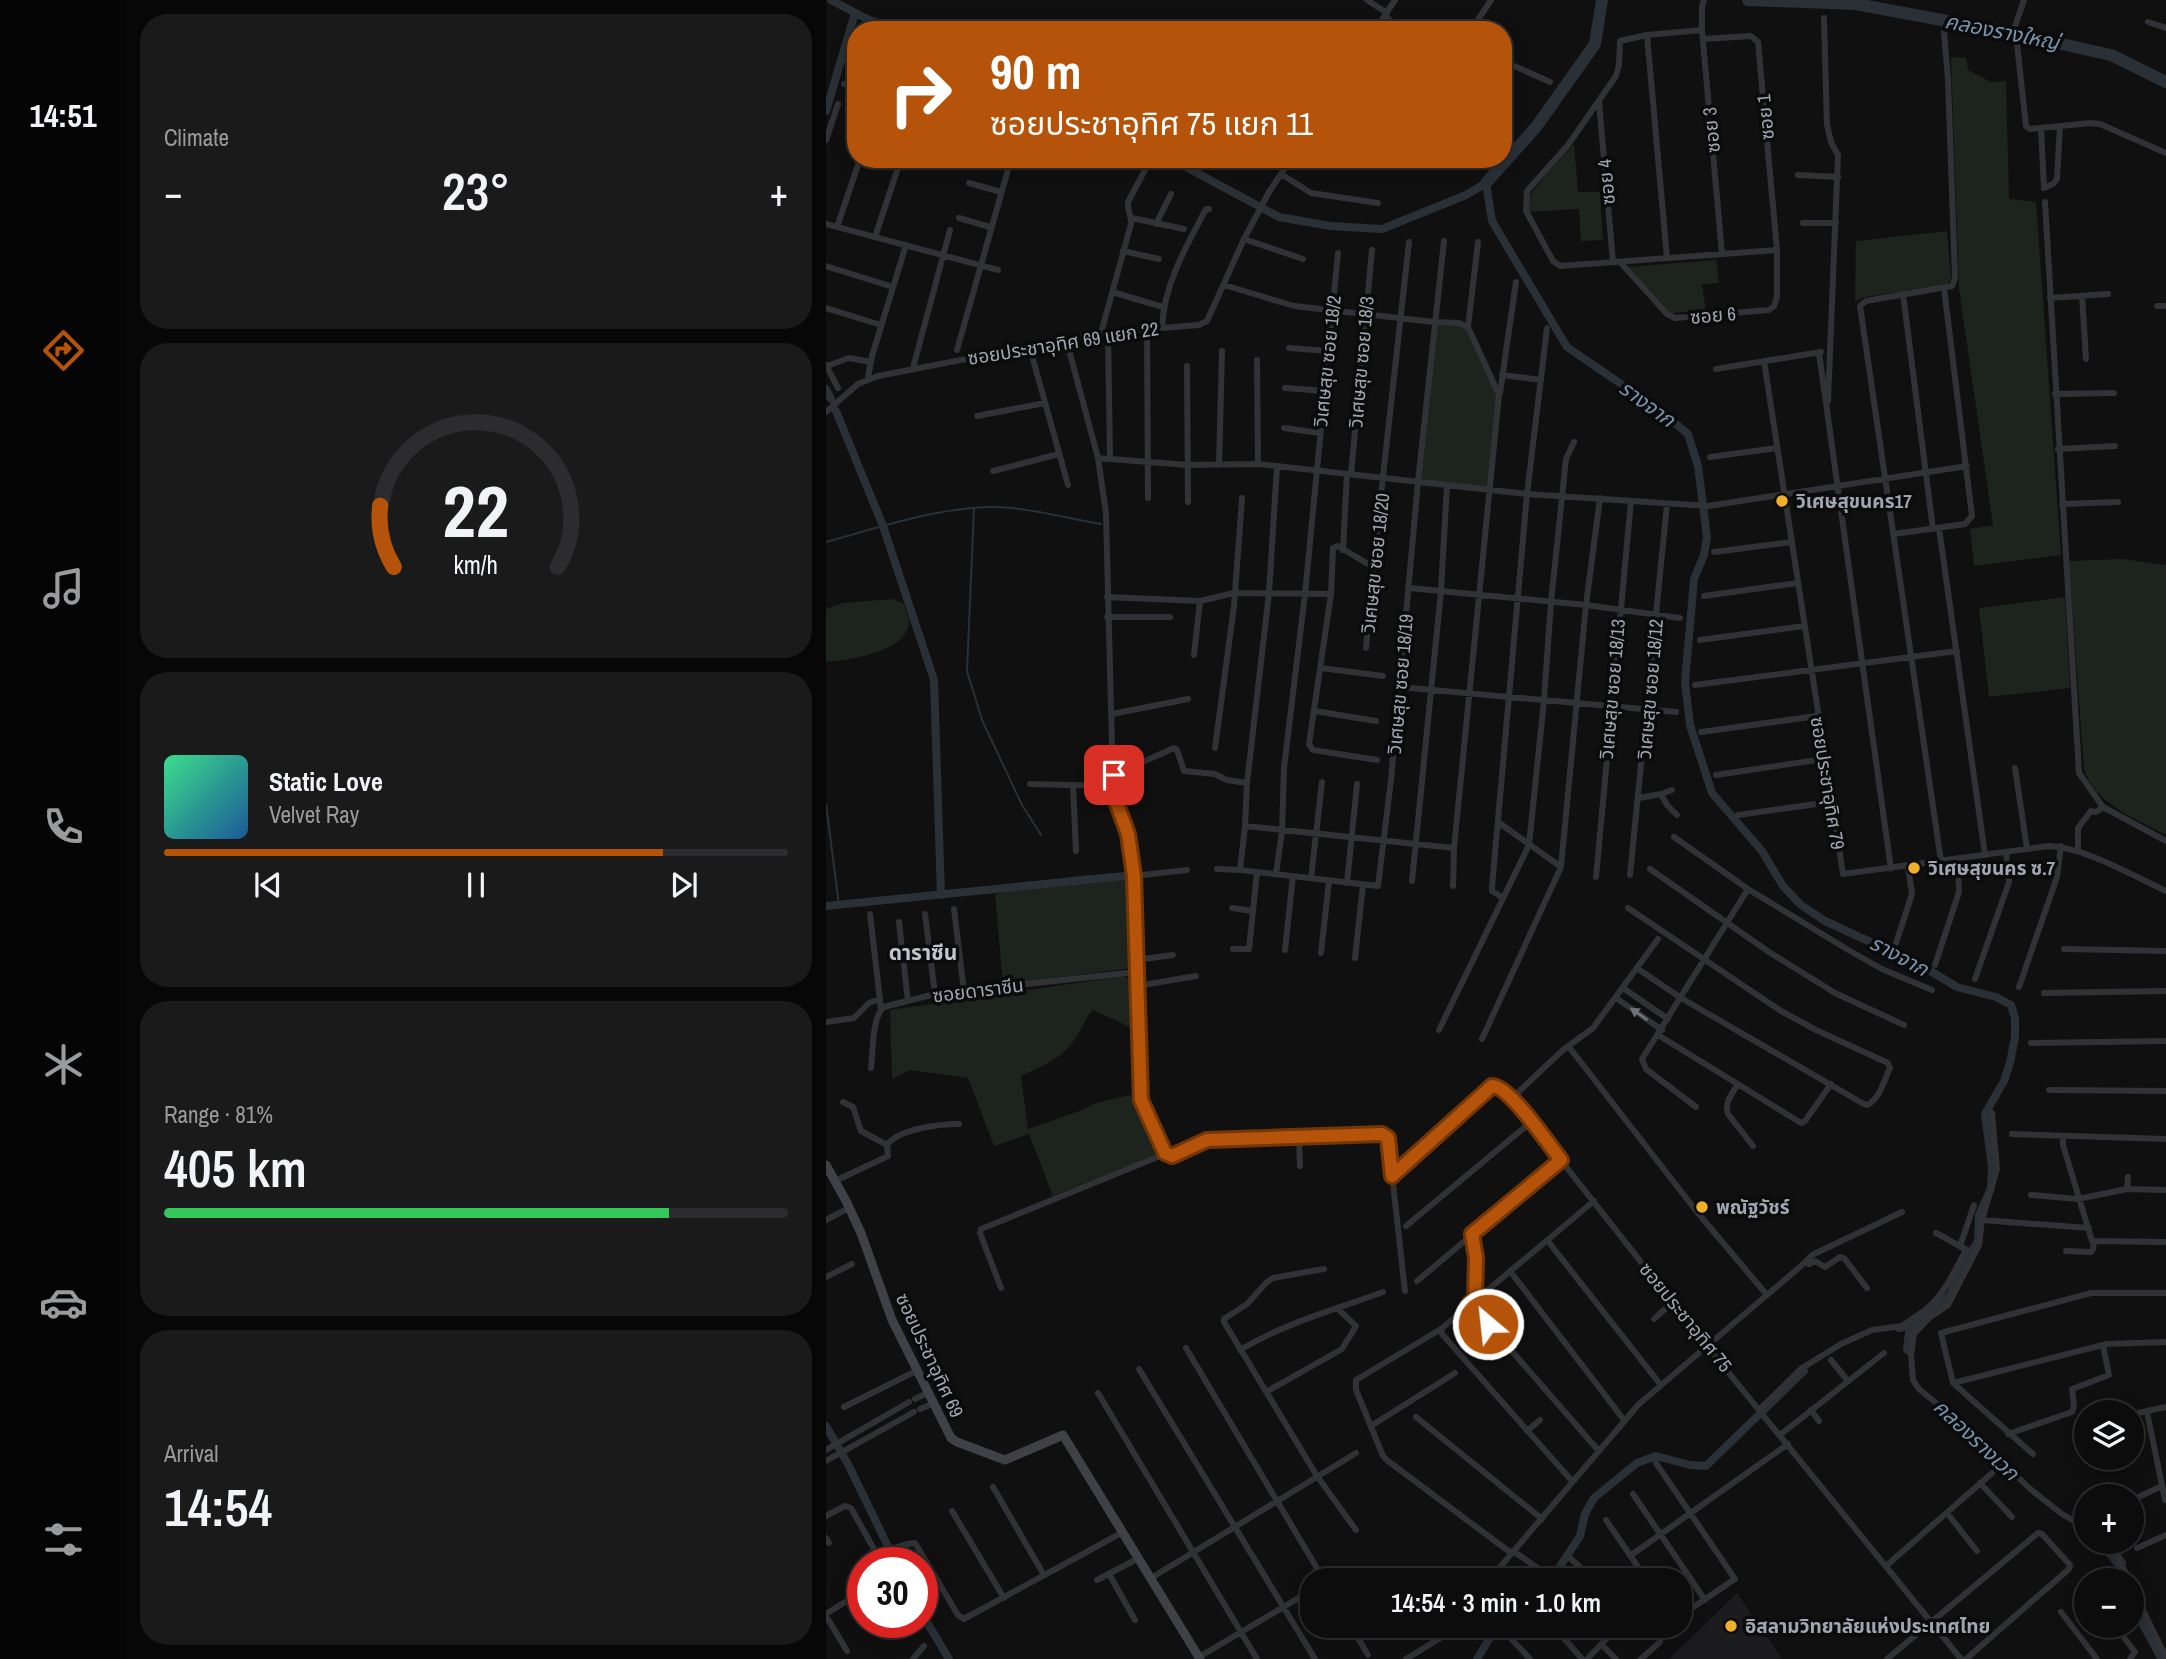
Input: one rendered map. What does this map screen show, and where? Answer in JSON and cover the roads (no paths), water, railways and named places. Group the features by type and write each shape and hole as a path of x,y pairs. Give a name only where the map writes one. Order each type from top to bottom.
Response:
{"street":[{"path":"1367,0 1392,21"},
{"path":"1381,21 1394,0"},
{"path":"1477,21 1491,0"},
{"path":"2024,0 2015,26 2015,38 2026,126 2030,129 2091,122 2166,153"},
{"name":"ซอย 3","path":"1703,3 1702,30 1722,254"},
{"path":"1824,18 1827,125 1838,155 1828,416"},
{"path":"2148,22 2166,28"},
{"path":"1702,30 1647,35 1620,41 1619,71 1568,145 1528,191 1525,199 1526,211 1556,264 1560,266 1777,250"},
{"path":"1941,861 1860,306 1866,300 1952,286 1955,278 1944,33"},
{"path":"1647,35 1667,258"},
{"name":"ซอย 1","path":"1703,39 1751,36 1758,42 1777,250"},
{"path":"1512,65 1549,82"},
{"name":"ซอย 4","path":"1599,102 1616,262"},
{"path":"826,139 838,104"},
{"path":"2040,128 2044,188 2053,184 2057,177 2060,126"},
{"path":"837,227 857,168"},
{"path":"875,237 898,168"},
{"path":"957,351 1008,168"},
{"path":"1110,459 1105,333 1112,292 1132,218 1127,208 1128,202 1146,168"},
{"name":"ซอยประชาอุทิศ 69 แยก 22","path":"826,412 868,378 1029,345 1147,328 1199,325 1207,321 1244,239 1285,168"},
{"path":"1281,174 1311,193 1378,203"},
{"path":"1798,175 1838,177"},
{"path":"969,183 1001,192"},
{"path":"1156,224 1171,194"},
{"path":"2045,202 2079,773 2102,806 2166,841"},
{"path":"1162,327 1167,288 1206,209 1209,209"},
{"path":"959,218 990,227"},
{"path":"1132,218 1184,229"},
{"path":"1803,223 1836,223"},
{"path":"826,224 998,270"},
{"path":"912,368 950,230"},
{"path":"1244,239 1303,259"},
{"name":"วิเศษสุข ซอย 18/19","path":"1363,885 1378,886 1384,841 1444,241"},
{"name":"วิเศษสุข ซอย 18/20","path":"1366,648 1409,242"},
{"path":"1478,242 1468,327 1499,395"},
{"path":"868,378 905,245"},
{"name":"วิเศษสุข ซอย 18/3","path":"1343,550 1372,250"},
{"name":"ซอย 6","path":"1616,262 1667,314 1675,318 1769,310 1774,306 1777,297 1777,250"},
{"path":"1123,251 1159,259"},
{"name":"วิเศษสุข ซอย 18/2","path":"1276,874 1282,831 1284,768 1305,594 1338,253"},
{"path":"826,267 893,287"},
{"path":"1453,886 1454,848 1499,395 1516,282"},
{"path":"1224,285 1294,306 1459,323 1468,327"},
{"path":"1894,534 1965,524 1972,516 1944,288"},
{"path":"1112,292 1163,307"},
{"path":"1903,294 1926,472 1957,651 1985,855"},
{"path":"2050,298 2108,294"},
{"path":"2082,296 2086,359"},
{"path":"2157,306 2166,306"},
{"path":"826,307 881,325"},
{"path":"1147,328 1148,498"},
{"path":"1503,898 1492,891 1492,887 1527,494 1547,328"},
{"path":"1066,339 1098,458 1106,513 1107,617 1114,775 1112,786 1128,834 1134,876 1141,1100 1165,1154"},
{"path":"1029,345 1068,485"},
{"path":"1289,348 1329,351"},
{"path":"1219,464 1222,351"},
{"path":"1716,369 1830,351"},
{"path":"1819,353 1891,869"},
{"path":"838,388 826,365 849,358 871,362"},
{"path":"1257,360 1258,464"},
{"name":"ซอยประชาอุทิศ 79","path":"1764,361 1843,874 2060,846 2078,851 2166,891"},
{"path":"1186,366 1188,502"},
{"path":"1502,375 1541,380"},
{"path":"1285,388 1325,391"},
{"path":"2055,394 2114,393"},
{"path":"977,416 1045,403"},
{"path":"1284,428 1320,433"},
{"path":"1439,1030 1529,845 1566,459 1574,442"},
{"path":"2059,449 2115,446"},
{"path":"1710,457 1777,448"},
{"path":"993,471 1059,454"},
{"path":"1098,458 1187,465 1258,464 1527,494 1695,506 1712,506 1967,466"},
{"path":"1240,870 1269,593 1277,466"},
{"path":"1412,881 1441,591 1447,485"},
{"path":"1215,748 1234,593 1242,498"},
{"path":"1482,1039 1561,867 1586,605 1600,498"},
{"name":"วิเศษสุข ซอย 18/13","path":"1595,877 1631,501"},
{"path":"2062,504 2118,502"},
{"name":"วิเศษสุข ซอย 18/12","path":"1630,875 1667,504"},
{"path":"1714,552 1791,542"},
{"path":"1373,568 1338,546 1333,548 1331,594 1309,744 1313,750 1377,760"},
{"path":"1704,596 1797,583"},
{"path":"1409,588 1586,605 1681,618"},
{"path":"1107,597 1200,601 1234,593 1331,594"},
{"path":"1194,655 1200,601"},
{"path":"1107,617 1171,617"},
{"path":"1700,640 1804,626"},
{"path":"1696,685 1957,651"},
{"path":"1321,668 1383,676"},
{"path":"1400,687 1676,712"},
{"path":"1112,714 1188,699"},
{"path":"1315,711 1376,721"},
{"path":"1701,732 1817,716"},
{"path":"1114,775 1174,748 1184,771 1215,774 1227,780 1247,783"},
{"path":"1716,775 1824,759"},
{"path":"2015,768 2027,849"},
{"path":"1311,878 1322,782"},
{"path":"1030,783 1112,786"},
{"path":"1347,883 1357,784"},
{"path":"1073,785 1076,851"},
{"path":"1639,798 1672,790"},
{"path":"1661,794 1667,805 1677,814"},
{"path":"1738,815 1830,802"},
{"path":"2078,851 2079,825 2091,811 2102,806"},
{"path":"1498,822 1561,867"},
{"path":"1245,826 1454,848"},
{"path":"1674,836 1748,889 1850,951 1882,969 1932,990"},
{"path":"2019,987 2057,877 2060,846"},
{"path":"1975,979 2009,878 2006,852"},
{"path":"1935,965 1959,892 1958,859"},
{"path":"1896,943 1912,894 1909,866"},
{"path":"1217,869 1363,885 1355,958"},
{"path":"1650,869 1725,923 1835,993 1904,1025"},
{"path":"1134,876 1187,870"},
{"path":"1233,949 1249,949 1257,872"},
{"path":"1285,950 1293,876"},
{"path":"1321,953 1329,881"},
{"path":"1696,1107 1642,1064 1642,1059 1748,889"},
{"path":"1232,908 1252,911"},
{"path":"1628,908 1781,1010 1890,1065 1877,1096 1867,1105 1681,998 1641,971"},
{"path":"954,909 964,991"},
{"path":"870,914 881,1009 876,1022 871,1068"},
{"path":"925,914 935,994"},
{"path":"899,922 908,1001"},
{"path":"1392,1176 1492,1086 1500,1087 1512,1098 1593,1028 1658,939"},
{"path":"2064,949 2166,951"},
{"path":"1136,960 1173,955"},
{"name":"ซอยดาราซีน","path":"881,1009 935,994 1136,972"},
{"path":"1137,986 1196,976"},
{"path":"1623,988 1668,1019"},
{"path":"2044,993 2166,991"},
{"path":"1616,998 1660,1032 1801,1123 1831,1084"},
{"path":"826,1022 854,1018 869,1003 880,999"},
{"path":"2031,1043 2166,1041"},
{"path":"1569,1047 1697,1212 1767,1295"},
{"path":"1738,1084 1727,1102 1727,1114 1753,1146"},
{"path":"2049,1090 2166,1090"},
{"name":"ซอยประชาอุทิศ 75","path":"1512,1098 1707,1346 1961,1659"},
{"path":"844,1102 853,1107 861,1131 887,1144"},
{"path":"1760,1409 1802,1368 1841,1344 1872,1330 1902,1326 1948,1305 1952,1287 1982,1220 1997,1169 1992,1113"},
{"path":"1406,1226 1531,1122"},
{"path":"835,1181 888,1156 887,1144 894,1137 933,1126 959,1124"},
{"path":"1001,1289 981,1230 1165,1154 1172,1156 1207,1140 1386,1134 1405,1291"},
{"path":"2012,1134 2166,1139"},
{"path":"2063,1136 2078,1199 2093,1241 2091,1252 2066,1251"},
{"path":"1299,1137 1300,1166"},
{"path":"1417,1281 1561,1160"},
{"name":"ซอยประชาอุทิศ 69","path":"826,1165 849,1208 865,1259 916,1371 951,1438 998,1459 1014,1457 1063,1436 1200,1658"},
{"path":"2127,1189 2129,1177"},
{"path":"2031,1195 2078,1199 2127,1189 2166,1190"},
{"path":"1536,1568 1388,1461 1356,1390 1356,1380 1441,1329 1594,1201"},
{"path":"1969,1251 1974,1205"},
{"path":"826,1220 849,1208"},
{"path":"1499,1568 1624,1420 1660,1384 1812,1255 1902,1212"},
{"path":"1982,1220 2089,1228"},
{"path":"1936,1233 1969,1251"},
{"path":"1472,1234 1476,1258 1472,1301 1598,1451"},
{"path":"1547,1240 1660,1384"},
{"path":"2093,1241 2166,1242"},
{"path":"1805,1262 1809,1264 1815,1261 1825,1267 1840,1257 1844,1258 1867,1288"},
{"path":"826,1276 852,1264"},
{"path":"1324,1269 1273,1278 1247,1304 1224,1319 1225,1325 1317,1476 1356,1530"},
{"path":"1510,1270 1624,1420"},
{"path":"1952,1287 1936,1300 1915,1331 1912,1340 1913,1380 1916,1386 1980,1439 2029,1488 2062,1514 2074,1519"},
{"path":"1240,1350 1266,1334 1292,1323 1383,1292"},
{"path":"2033,1454 1953,1383 1941,1337 1944,1331 2091,1293 2166,1293"},
{"path":"1654,1319 1674,1301"},
{"path":"1266,1392 1346,1346 1356,1326 1338,1309"},
{"path":"1441,1329 1572,1481"},
{"path":"1953,1383 2103,1345 2166,1342"},
{"path":"2008,1434 2071,1412 2074,1406 2070,1393 2072,1389 2109,1375 2103,1345"},
{"path":"1186,1348 1317,1568"},
{"path":"1780,1435 1884,1353"},
{"path":"1831,1360 1848,1381"},
{"path":"1139,1369 1315,1659"},
{"path":"844,1407 916,1371"},
{"path":"1371,1426 1454,1373"},
{"path":"826,1450 927,1393"},
{"path":"1098,1393 1257,1659"},
{"path":"826,1461 932,1404"},
{"path":"2144,1412 2166,1407"},
{"path":"1811,1410 1819,1421"},
{"path":"2147,1412 2165,1500"},
{"path":"890,1413 895,1422"},
{"path":"1416,1417 1542,1518"},
{"path":"1527,1431 1540,1420"},
{"path":"1630,1556 1788,1444"},
{"path":"2156,1454 2166,1452"},
{"path":"1151,1578 1356,1453"},
{"path":"1657,1463 1735,1579 1692,1608"},
{"path":"1886,1566 1992,1474"},
{"path":"1980,1483 2012,1517"},
{"path":"2144,1494 2162,1486"},
{"path":"993,1487 1044,1575"},
{"path":"1633,1494 1705,1600"},
{"path":"826,1516 848,1506 872,1549 880,1552 897,1549 911,1542 918,1545 961,1618 968,1619 1123,1532"},
{"path":"952,1511 1004,1598"},
{"path":"1947,1513 1977,1551"},
{"path":"1606,1520 1638,1568"},
{"path":"1887,1659 2040,1533 2070,1564 2069,1569 1966,1659"},
{"path":"2144,1545 2166,1535"},
{"path":"1097,1580 1139,1558"},
{"path":"1571,1559 1581,1568"},
{"path":"1109,1574 1135,1620"},
{"path":"1200,1658 1300,1597"},
{"path":"847,1600 826,1615 847,1651"},
{"path":"2061,1612 2097,1659"},
{"path":"2144,1612 2166,1658"},
{"path":"1358,1638 1368,1655"},
{"path":"1406,1659 1440,1638"},
{"path":"1511,1638 1530,1659"},
{"path":"1565,1638 1585,1659 1607,1638"},
{"path":"2124,1638 2134,1652 2130,1659"},
{"path":"1641,1659 1660,1642"},
{"path":"1601,1644 1616,1659"},
{"path":"913,1659 924,1647"}],"waterway":[{"path":"831,0 872,21"},
{"path":"1512,154 1536,127 1595,44 1602,0"},
{"name":"คลองรางใหญ่","path":"1748,0 1856,4 2017,34 2111,55 2166,82"},
{"path":"853,21 855,13"},
{"path":"826,111 847,40"},
{"name":"รางจาก","path":"1188,168 1279,217 1330,226 1382,229 1466,195 1486,183 1492,221 1567,347 1662,412 1688,434 1698,466 1707,537 1704,555 1694,579 1685,682 1690,725 1712,793 1762,851 1783,886 1801,905 1825,921 1922,966 1957,987 1996,997 2011,1005 2015,1018 2010,1063 2004,1081 1985,1114 1992,1167 1991,1188 1979,1215 1978,1241 1960,1270 1950,1295 1912,1325 1899,1328"},
{"path":"1486,183 1499,168"},
{"path":"826,389 831,399"},
{"path":"836,411 883,526 934,680 941,895"},
{"path":"826,542 917,517 989,507 1022,509 1101,524"},
{"path":"974,508 967,671 982,720 1022,805 1041,835"},
{"path":"826,804 839,905"},
{"path":"826,906 1124,876"},
{"name":"คลองรางเวก","path":"1909,1349 1912,1325"},
{"name":"รางจาก","path":"1559,1568 1580,1536 1585,1514 1594,1498 1637,1463 1656,1456 1690,1465 1706,1466 1804,1371"},
{"name":"คลองรางเวก","path":"1950,1418 2009,1472"},
{"path":"826,1426 848,1464 888,1547"},
{"name":"คลองรางเวก","path":"2113,1554 2120,1563"},
{"name":"คลองรางเวก","path":"2144,1622 2164,1659"},
{"path":"936,1638 949,1659"},
{"name":"รางจาก","path":"1477,1659 1490,1638"}],"place":[{"name":"วิเศษสุขนคร17","path":"1782,501"},
{"name":"วิเศษสุขนคร ซ.7","path":"1914,868"},
{"name":"พณัฐวัชร์","path":"1702,1207"},
{"name":"อิสลามวิทยาลัยแห่งประเทศไทย","path":"1731,1626"}],"district":[{"name":"ดาราซีน","path":"923,953"}]}
